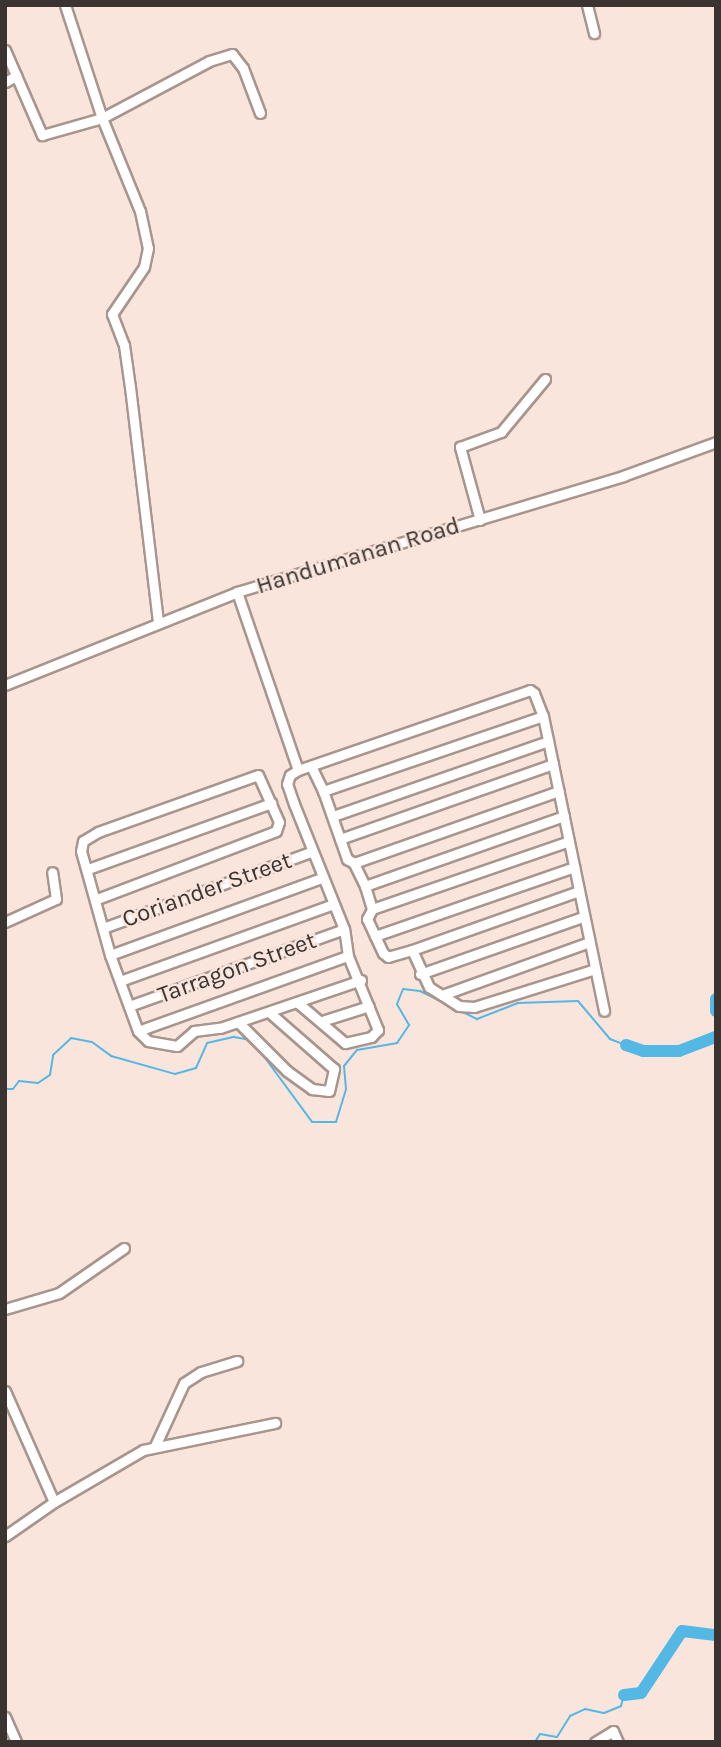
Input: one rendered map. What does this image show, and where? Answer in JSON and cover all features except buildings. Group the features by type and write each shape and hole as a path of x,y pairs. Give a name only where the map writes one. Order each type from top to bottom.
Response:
{"street":[{"path":"65,5 102,118 140,211 148,248 144,267 112,314 124,345 158,623"},
{"path":"587,5 594,33"},
{"path":"5,50 42,135 102,118 209,61 232,54 243,68 260,113"},
{"path":"5,82 16,76"},
{"path":"480,520 460,447 501,432 545,379"},
{"name":"Handumanan Road","path":"5,685 237,593 480,520 716,442"},
{"path":"237,593 298,770"},
{"path":"298,1003 345,1043 371,1037 378,1030 361,980 348,956 344,929 321,878 287,784 290,775 530,691 539,700 543,716 604,1011"},
{"path":"323,791 543,716"},
{"path":"333,816 548,741"},
{"path":"340,839 553,764"},
{"path":"311,766 333,816 347,859 354,863 365,886 372,909 367,919 388,957 579,891"},
{"path":"97,898 266,839 279,822 258,775 97,832 83,841 81,851 97,898 110,955 138,1031 148,1041 177,1046 194,1031 238,1022 361,980"},
{"path":"354,863 559,790"},
{"path":"88,869 271,803"},
{"path":"365,886 564,816"},
{"path":"372,909 569,841"},
{"name":"Coriander Street","path":"103,928 311,852"},
{"path":"375,936 574,867"},
{"path":"5,922 56,899 52,872"},
{"path":"110,955 321,878"},
{"path":"120,981 334,904"},
{"path":"420,974 583,917"},
{"name":"Tarragon Street","path":"129,1006 344,929"},
{"path":"442,995 589,943"},
{"path":"412,950 420,974 442,995 459,1006 474,1007 595,969"},
{"path":"138,1031 348,956"},
{"path":"322,1021 369,1006"},
{"path":"238,1022 287,1071 312,1089 329,1091 334,1069 311,1054 269,1012"},
{"path":"5,1309 59,1293 124,1248"},
{"path":"155,1446 184,1383 201,1371 237,1361"},
{"path":"5,1391 54,1502"},
{"path":"5,1536 127,1456 155,1446 275,1423"},
{"path":"5,1717 16,1742"},
{"path":"595,1742 613,1731 618,1742"}],"waterway":[{"path":"257,1047 312,1122 336,1122 346,1089 344,1066 357,1050 397,1043 409,1025 397,1004 403,989 420,991 477,1019 518,1003 578,1001 610,1039 626,1045"},
{"path":"716,999 716,1011"},
{"path":"5,1089 13,1089 19,1081 38,1083 50,1075 53,1055 71,1038 92,1042 111,1056 175,1074 196,1068 207,1043 234,1037 251,1040"},
{"path":"626,1045 643,1051 679,1051 716,1037"},
{"path":"624,1695 641,1693 682,1631 716,1635"},
{"path":"535,1742 540,1734 557,1737 570,1716 585,1709 604,1713 621,1706 624,1695"}]}
